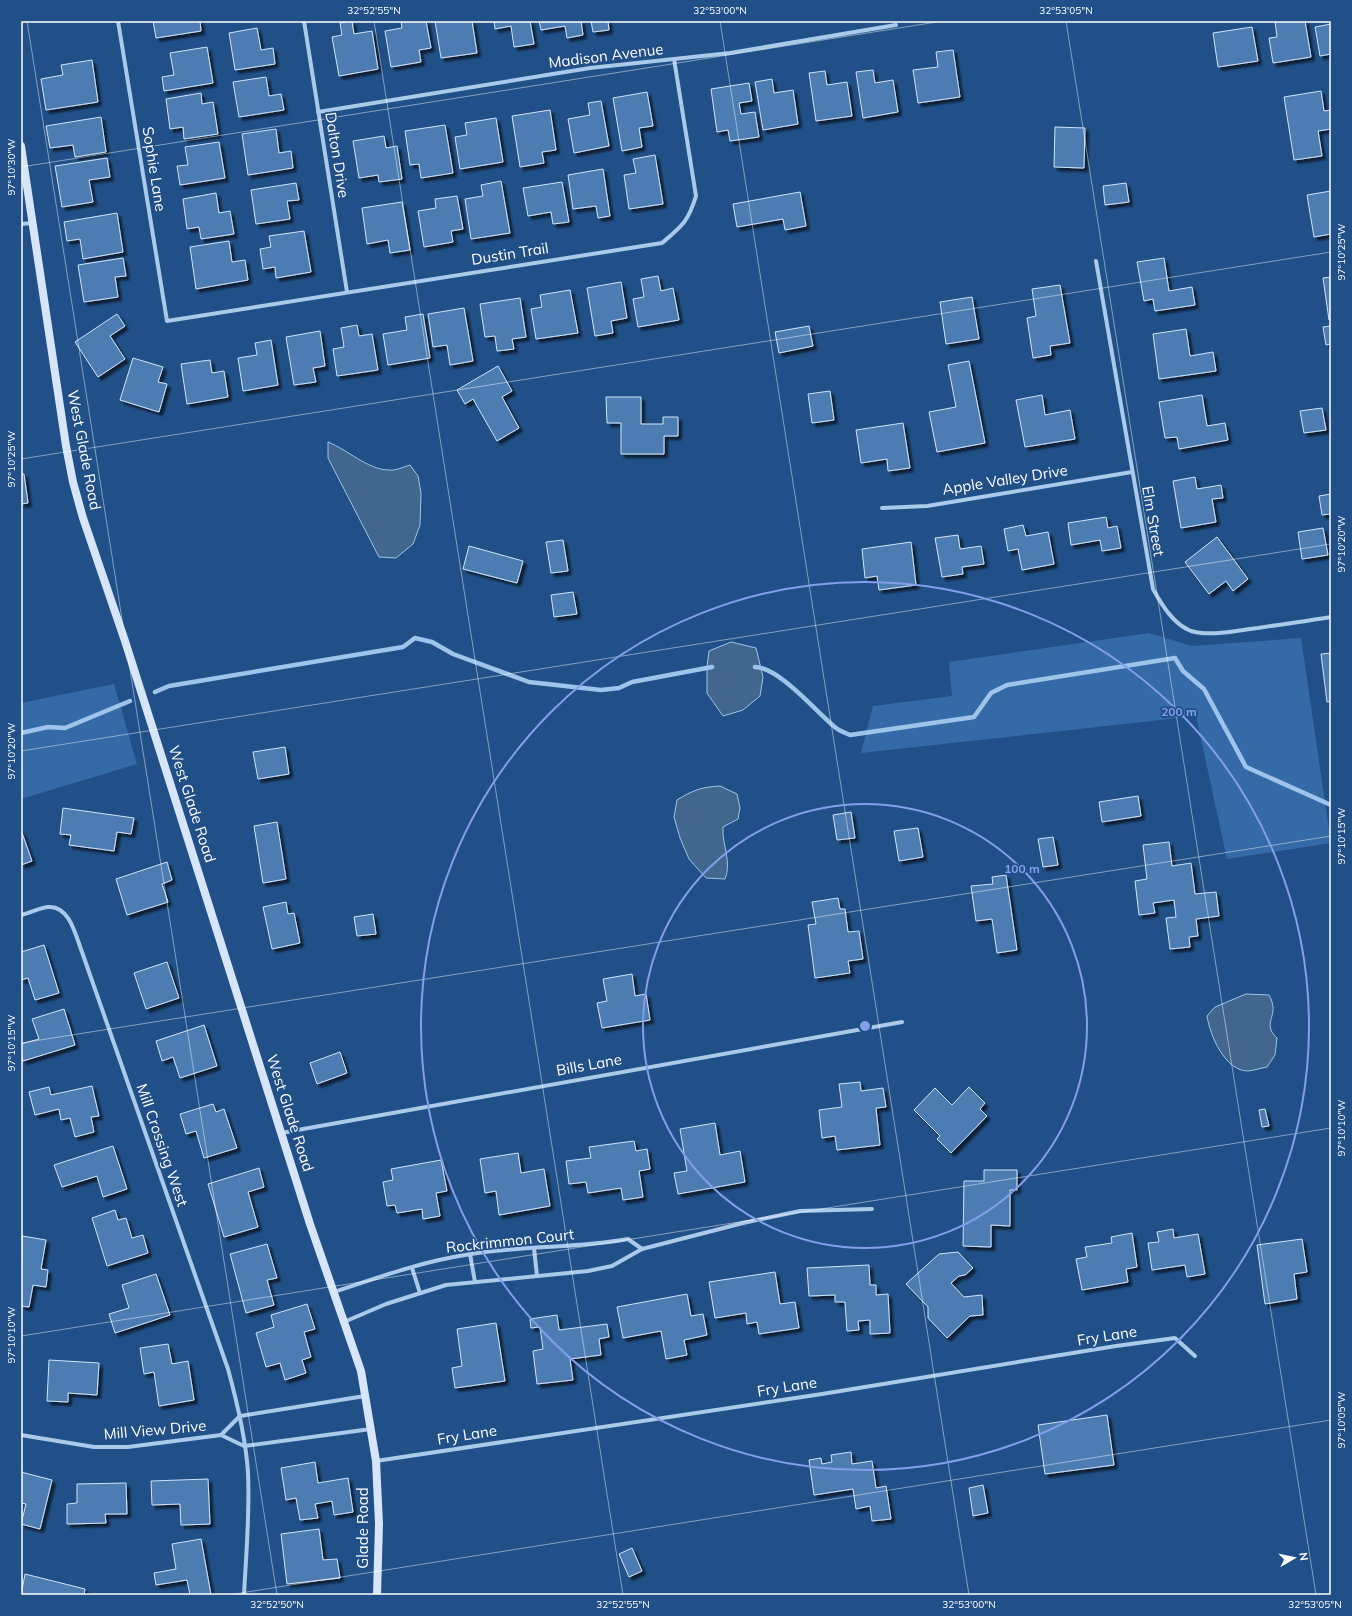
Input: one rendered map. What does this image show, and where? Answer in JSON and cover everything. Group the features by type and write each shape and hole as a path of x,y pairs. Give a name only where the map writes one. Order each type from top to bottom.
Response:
{"main road":[{"name":"West Glade Road","path":"21,146 66,444 81,511 132,664 310,1224 360,1371 376,1461"},
{"name":"Glade Road","path":"376,1461 379,1524 377,1595"}],"street":[{"name":"Sophie Lane","path":"118,21 167,322"},
{"name":"Dalton Drive","path":"304,21 347,292"},
{"name":"Madison Avenue","path":"318,112 590,68 730,53 896,25"},
{"name":"Dustin Trail","path":"167,322 662,242 681,226 691,213 696,196 674,59"},
{"path":"21,224 33,223"},
{"name":"Elm Street","path":"1096,261 1153,589 1170,616 1191,631 1205,633 1233,631 1331,617"},
{"name":"Apple Valley Drive","path":"882,508 926,506 1132,472"},
{"name":"Mill Crossing West","path":"21,915 49,907 60,910 68,918 82,952 228,1369 240,1416 248,1472 248,1528 244,1595"},
{"name":"Bills Lane","path":"281,1133 902,1022"},
{"path":"344,1322 386,1304 446,1285 588,1271 612,1266 642,1249 800,1211 872,1209"},
{"name":"Rockrimmon Court","path":"334,1292 412,1268 470,1254 600,1244 628,1239 642,1249"},
{"path":"534,1248 537,1276"},
{"path":"470,1254 474,1282"},
{"path":"412,1268 420,1293"},
{"name":"Fry Lane","path":"376,1461 822,1394 1116,1346 1175,1338 1195,1356"},
{"path":"240,1416 365,1396"},
{"name":"Mill View Drive","path":"221,1435 240,1416"},
{"path":"244,1446 371,1429"},
{"name":"Mill View Drive","path":"21,1435 94,1447 128,1447 221,1435 244,1446"}],"shaded area":[{"path":"328,442 365,463 380,469 394,470 410,465 418,476 421,493 420,525 413,544 396,558 379,557 328,458"},
{"path":"1149,633 1192,646 1301,638 1331,843 1227,859 1196,716 861,753 873,706 952,696 949,662"},
{"path":"731,642 756,648 763,677 760,696 743,710 723,716 707,693 707,667 709,651"},
{"path":"114,684 137,764 21,799 21,703"},
{"path":"720,786 737,794 740,808 738,819 723,827 728,866 725,879 706,878 689,859 680,838 674,817 677,800 698,790"},
{"path":"1246,994 1269,995 1273,1006 1270,1026 1272,1032 1277,1038 1275,1055 1267,1067 1249,1071 1240,1070 1226,1059 1211,1033 1207,1016 1215,1007"}],"building":[{"path":"153,21 200,21 201,31 156,38"},
{"path":"352,21 354,34 372,31 378,69 339,76 332,37 342,35 340,23"},
{"path":"401,21 426,21 431,48 419,50 421,62 391,67 385,31 402,28"},
{"path":"435,21 472,21 477,53 441,58"},
{"path":"494,21 530,21 534,44 514,47 511,26 495,29"},
{"path":"539,21 581,21 583,35 567,38 565,26 541,30"},
{"path":"591,21 608,21 609,30 593,32"},
{"path":"1275,21 1305,21 1311,57 1273,63 1269,38 1277,37"},
{"path":"1331,24 1331,54 1320,56 1315,27"},
{"path":"1252,27 1258,61 1218,67 1213,33"},
{"path":"257,28 261,50 273,48 275,64 235,70 229,33"},
{"path":"207,47 213,83 164,91 162,77 174,75 170,53"},
{"path":"953,50 960,97 918,103 913,70 938,67 936,52"},
{"path":"92,60 98,102 46,110 41,79 63,75 61,65"},
{"path":"873,70 875,83 893,80 898,112 863,118 856,72"},
{"path":"825,71 827,85 847,82 852,116 816,121 809,73"},
{"path":"266,77 269,96 281,94 284,110 239,117 233,82"},
{"path":"772,79 774,93 793,90 798,124 763,130 755,82"},
{"path":"749,83 752,101 739,103 741,114 755,112 759,137 730,141 728,130 717,132 711,89"},
{"path":"1321,91 1324,111 1331,110 1331,129 1318,131 1322,156 1294,160 1284,97"},
{"path":"647,92 653,126 639,128 642,147 622,151 613,98"},
{"path":"201,93 202,104 213,102 218,134 184,139 183,127 170,129 166,99"},
{"path":"601,101 609,146 574,153 568,119 590,115 588,103"},
{"path":"550,110 556,150 542,152 544,163 520,167 512,116"},
{"path":"101,117 106,152 75,157 73,145 50,148 46,126"},
{"path":"496,118 503,162 460,169 455,137 467,135 465,123"},
{"path":"445,125 453,173 421,178 419,164 410,165 405,131"},
{"path":"1055,127 1085,128 1084,168 1054,167"},
{"path":"276,129 279,153 291,151 293,168 248,175 242,134"},
{"path":"384,136 386,148 397,146 402,179 379,182 378,175 359,178 353,141"},
{"path":"219,142 225,178 180,185 177,166 188,165 185,147"},
{"path":"655,155 663,204 629,209 624,175 636,173 633,159"},
{"path":"107,158 110,177 89,180 93,202 62,207 55,166"},
{"path":"603,169 610,216 598,218 596,206 573,209 568,175"},
{"path":"501,181 510,233 471,239 465,199 483,196 481,185"},
{"path":"562,182 569,222 553,224 551,212 528,216 523,188"},
{"path":"296,183 299,200 287,201 290,219 256,224 251,190"},
{"path":"1126,183 1129,202 1105,205 1103,186"},
{"path":"1331,191 1331,234 1314,237 1307,195"},
{"path":"800,192 806,226 785,230 783,219 737,227 733,204"},
{"path":"216,193 219,213 230,211 234,234 201,239 199,227 187,229 183,199"},
{"path":"457,196 463,229 451,231 453,242 424,247 418,211 436,208 435,199"},
{"path":"402,202 410,250 390,253 388,240 367,244 362,208"},
{"path":"117,213 123,252 83,259 80,239 67,241 64,222"},
{"path":"304,231 311,272 276,278 275,267 263,269 260,249 271,247 269,236"},
{"path":"229,241 232,262 245,260 248,280 196,289 190,247"},
{"path":"123,258 126,276 115,277 118,297 84,302 78,265"},
{"path":"1164,258 1169,291 1192,287 1195,305 1155,311 1153,299 1144,301 1137,262"},
{"path":"658,276 661,291 673,288 679,320 638,327 633,299 644,297 641,279"},
{"path":"1331,277 1331,320 1329,320 1323,278"},
{"path":"621,282 627,318 611,321 613,333 595,336 587,288"},
{"path":"1060,285 1070,343 1050,346 1051,355 1033,358 1027,318 1036,316 1032,289"},
{"path":"570,290 578,333 536,339 531,309 542,307 540,295"},
{"path":"972,297 979,339 946,344 940,302"},
{"path":"520,298 526,337 512,339 514,349 497,351 495,336 485,337 480,304"},
{"path":"464,308 473,361 450,365 447,345 433,347 428,314"},
{"path":"117,314 125,326 110,336 125,359 98,377 75,342"},
{"path":"423,314 430,358 388,365 383,334 407,330 405,317"},
{"path":"357,325 359,336 372,334 378,370 337,376 333,349 344,347 341,328"},
{"path":"809,326 813,346 779,353 775,332"},
{"path":"1331,326 1331,344 1326,345 1323,327"},
{"path":"1186,329 1190,356 1213,352 1216,371 1159,379 1153,334"},
{"path":"320,331 325,366 313,368 316,382 294,385 286,337"},
{"path":"271,340 278,385 243,391 238,358 257,355 255,343"},
{"path":"133,358 163,367 158,382 167,384 159,412 120,400"},
{"path":"210,360 212,373 224,371 228,397 187,404 181,364"},
{"path":"969,361 985,443 937,452 929,412 956,407 948,365"},
{"path":"498,366 512,391 502,397 519,428 497,441 473,399 465,404 457,390"},
{"path":"830,391 834,420 812,423 808,394"},
{"path":"1042,395 1045,415 1070,410 1075,439 1025,447 1016,400"},
{"path":"1202,395 1207,426 1225,423 1228,440 1179,449 1177,437 1165,438 1159,402"},
{"path":"606,397 641,397 641,424 663,424 663,417 678,417 678,436 664,436 664,454 621,454 621,423 607,423"},
{"path":"1322,408 1326,430 1304,433 1300,411"},
{"path":"903,423 910,468 888,471 887,459 861,463 856,430"},
{"path":"21,474 24,474 28,503 21,504"},
{"path":"1195,477 1197,489 1221,485 1223,498 1212,499 1216,522 1181,528 1173,481"},
{"path":"1331,494 1331,514 1322,515 1319,496"},
{"path":"1106,517 1108,528 1117,526 1121,548 1102,551 1100,540 1071,545 1068,523"},
{"path":"1023,525 1026,536 1048,532 1054,564 1022,570 1018,549 1008,551 1004,529"},
{"path":"1323,528 1328,555 1302,559 1298,532"},
{"path":"958,535 960,549 981,546 984,564 962,567 963,574 942,577 935,538"},
{"path":"1217,537 1248,579 1233,591 1226,581 1209,594 1185,562"},
{"path":"563,540 568,571 551,573 546,542"},
{"path":"911,542 916,585 879,590 877,576 865,578 862,549"},
{"path":"469,546 523,561 517,583 463,569"},
{"path":"573,592 577,614 554,617 551,595"},
{"path":"1331,653 1331,701 1327,702 1321,654"},
{"path":"285,747 289,774 258,779 253,752"},
{"path":"1138,796 1141,816 1102,822 1099,802"},
{"path":"63,808 134,818 131,834 117,832 114,851 69,845 71,835 60,834"},
{"path":"851,812 855,838 837,840 833,815"},
{"path":"277,822 286,879 263,883 254,826"},
{"path":"918,828 923,857 899,861 894,831"},
{"path":"21,830 32,861 21,865"},
{"path":"1053,837 1058,865 1043,867 1038,839"},
{"path":"1169,842 1172,866 1191,863 1195,894 1216,892 1219,916 1196,919 1198,936 1189,937 1190,947 1170,949 1166,918 1176,917 1174,900 1153,903 1155,913 1139,915 1135,881 1147,879 1143,845"},
{"path":"167,862 172,880 162,884 168,902 127,915 116,879"},
{"path":"1006,875 1017,950 997,953 992,919 976,921 971,886 993,884 992,877"},
{"path":"838,898 840,909 845,909 848,932 859,931 863,959 848,961 850,973 815,978 808,925 816,924 812,902"},
{"path":"286,902 288,914 294,913 300,943 272,949 263,907"},
{"path":"373,914 376,934 357,936 354,917"},
{"path":"44,945 59,993 35,1000 28,978 21,980 21,952"},
{"path":"167,962 179,998 146,1009 134,973"},
{"path":"632,974 635,996 646,994 650,1020 602,1028 597,1003 607,1001 603,979"},
{"path":"64,1009 75,1045 23,1061 21,1044 39,1039 32,1019"},
{"path":"204,1025 217,1066 180,1078 173,1057 162,1061 156,1041"},
{"path":"340,1052 347,1073 317,1084 310,1063"},
{"path":"860,1082 861,1091 883,1088 886,1107 876,1108 880,1145 837,1150 835,1136 822,1138 819,1110 842,1107 839,1084"},
{"path":"92,1086 99,1116 91,1117 94,1132 75,1137 70,1118 61,1120 59,1109 35,1115 29,1092 49,1087 51,1095"},
{"path":"969,1087 985,1103 980,1109 987,1116 951,1153 937,1139 940,1136 914,1110 935,1088 952,1105"},
{"path":"213,1104 216,1112 224,1109 237,1148 204,1158 196,1131 186,1134 180,1114"},
{"path":"1265,1109 1269,1126 1262,1127 1259,1110"},
{"path":"715,1123 720,1155 740,1151 745,1182 678,1194 674,1173 687,1171 680,1129"},
{"path":"634,1141 636,1151 647,1149 650,1169 639,1171 643,1197 623,1200 621,1188 588,1193 586,1182 569,1184 566,1161 591,1158 589,1147"},
{"path":"113,1146 127,1189 103,1197 97,1176 62,1187 54,1165"},
{"path":"518,1153 521,1173 544,1169 550,1206 499,1215 496,1191 485,1193 480,1159"},
{"path":"441,1160 447,1191 436,1193 440,1216 423,1219 422,1209 397,1213 395,1205 387,1206 383,1182 393,1180 391,1169"},
{"path":"259,1168 264,1187 248,1192 258,1227 224,1237 208,1184"},
{"path":"984,1170 1017,1170 1017,1190 1010,1190 1010,1226 991,1225 991,1247 963,1246 964,1181 984,1181"},
{"path":"115,1210 118,1220 126,1218 132,1238 143,1235 148,1253 107,1266 92,1218"},
{"path":"1173,1229 1174,1238 1198,1234 1205,1274 1187,1277 1185,1265 1152,1270 1148,1243 1159,1242 1157,1232"},
{"path":"1132,1233 1137,1267 1126,1269 1128,1282 1082,1290 1076,1259 1087,1257 1085,1247 1112,1243 1111,1237"},
{"path":"22,1236 46,1240 41,1269 48,1270 46,1287 33,1285 29,1307 21,1306"},
{"path":"1302,1239 1307,1272 1294,1274 1297,1299 1265,1304 1257,1245"},
{"path":"267,1244 277,1278 267,1280 274,1305 246,1313 230,1254"},
{"path":"958,1252 973,1268 965,1275 959,1276 951,1283 964,1297 982,1295 983,1315 970,1316 947,1338 928,1318 928,1307 906,1284 939,1254"},
{"path":"869,1265 870,1285 876,1285 876,1295 888,1294 890,1333 870,1334 870,1320 858,1321 859,1330 847,1331 845,1302 835,1302 835,1295 809,1296 807,1268"},
{"path":"775,1272 780,1304 795,1302 799,1328 759,1334 757,1322 747,1324 746,1313 715,1318 709,1282"},
{"path":"156,1274 170,1315 115,1333 109,1314 129,1308 122,1285"},
{"path":"687,1294 691,1316 703,1314 707,1335 684,1340 687,1355 666,1359 661,1331 623,1338 617,1307"},
{"path":"307,1304 315,1329 304,1332 311,1357 302,1360 306,1373 285,1380 280,1363 266,1367 256,1333 274,1327 271,1315"},
{"path":"557,1315 559,1330 607,1324 609,1337 599,1339 601,1355 570,1359 573,1380 537,1384 533,1351 543,1349 540,1327 531,1328 530,1319"},
{"path":"496,1323 505,1381 455,1388 452,1368 462,1366 457,1329"},
{"path":"168,1344 172,1364 188,1361 194,1400 159,1406 154,1372 144,1374 140,1348"},
{"path":"49,1360 99,1363 97,1395 68,1393 68,1402 47,1401"},
{"path":"1107,1415 1114,1465 1045,1474 1038,1425"},
{"path":"851,1452 852,1464 872,1461 876,1488 886,1486 891,1519 872,1521 870,1506 856,1509 853,1489 814,1495 809,1460 821,1458 822,1464 832,1462 831,1455"},
{"path":"315,1462 318,1483 348,1478 353,1512 334,1515 332,1501 315,1504 318,1518 300,1520 296,1498 286,1500 281,1468"},
{"path":"21,1472 52,1480 40,1529 21,1524 26,1504 21,1503"},
{"path":"208,1479 210,1524 181,1525 180,1504 152,1505 151,1481"},
{"path":"126,1483 127,1514 105,1514 106,1523 67,1524 67,1504 77,1503 77,1484"},
{"path":"983,1485 988,1513 973,1516 969,1488"},
{"path":"319,1529 323,1560 337,1559 340,1578 287,1584 281,1534"},
{"path":"201,1539 211,1595 190,1595 187,1580 156,1585 154,1573 176,1569 172,1544"},
{"path":"632,1548 642,1571 629,1577 619,1554"},
{"path":"25,1574 85,1589 84,1595 21,1595"}],"waterway":[{"path":"155,692 169,686 403,647 415,638 432,642 453,654 529,682 601,690 619,688 632,682 712,667"},
{"path":"755,667 765,669 775,674 786,682 836,728 850,735 974,717 991,693 1007,685 1175,658 1183,671 1204,689 1246,767 1331,805"},
{"path":"21,733 48,727 65,728 130,701"}]}
